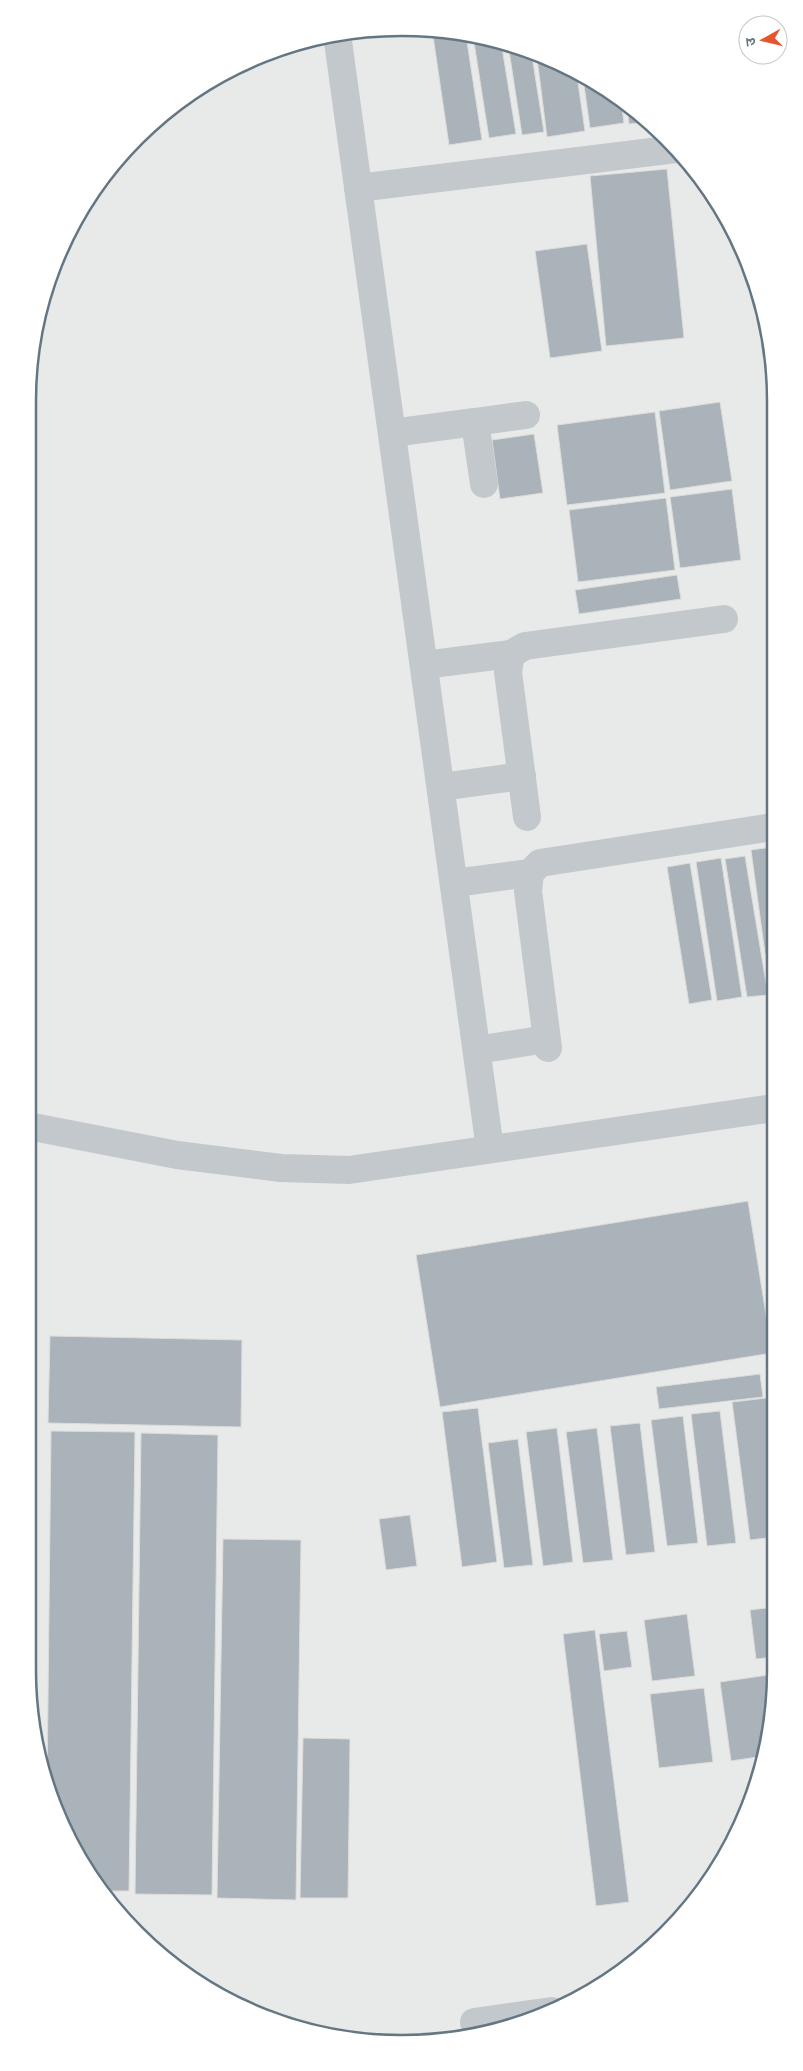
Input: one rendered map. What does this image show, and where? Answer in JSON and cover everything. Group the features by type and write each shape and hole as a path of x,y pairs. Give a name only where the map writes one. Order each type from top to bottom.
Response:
{"street":[{"path":"339,42 490,1149"},
{"path":"358,188 666,150"},
{"path":"392,433 526,416"},
{"path":"475,422 484,484"},
{"path":"424,665 511,654 525,646 724,619"},
{"path":"511,654 508,672 527,817"},
{"path":"440,787 522,776"},
{"path":"454,883 530,873 540,863 767,828"},
{"path":"477,1050 547,1044 528,891 530,873"},
{"path":"36,1128 177,1155 281,1168 349,1170 767,1109"},
{"path":"474,2022 515,2016"}],"shaded area":[{"path":"402,36 425,37 473,43 496,49 541,64 584,85 624,112 660,143 676,161 705,199 729,240 747,284 760,330 764,354 767,402 767,1670 764,1717 754,1764 739,1809 729,1831 718,1852 691,1892 660,1928 624,1959 604,1973 584,1986 541,2007 473,2028 449,2032 402,2035 354,2032 330,2028 284,2015 240,1997 219,1986 179,1959 143,1928 112,1892 98,1872 85,1852 64,1809 43,1741 37,1693 36,402 39,354 49,307 64,262 74,240 85,219 112,179 143,143 161,127 179,112 219,85 262,64 284,56 330,43 354,39"}],"building":[{"path":"433,38 467,42 482,140 449,145"},
{"path":"474,43 503,51 516,134 489,138"},
{"path":"509,53 533,61 544,132 522,135"},
{"path":"538,63 578,82 585,131 547,137"},
{"path":"584,85 622,111 624,123 590,128"},
{"path":"628,115 637,123 629,124"},
{"path":"667,169 684,338 606,346 590,176"},
{"path":"587,244 602,351 550,358 535,251"},
{"path":"720,402 732,481 670,490 659,411"},
{"path":"655,412 665,493 567,505 557,425"},
{"path":"534,434 543,493 500,499 492,440"},
{"path":"732,489 741,560 680,568 670,497"},
{"path":"666,498 675,570 578,582 569,510"},
{"path":"677,575 681,599 579,614 575,590"},
{"path":"767,848 767,961 766,961 751,850"},
{"path":"745,856 767,995 747,997 725,859"},
{"path":"721,858 742,997 717,1001 696,862"},
{"path":"690,863 712,1000 689,1004 667,867"},
{"path":"748,1201 767,1321 767,1354 440,1407 416,1255"},
{"path":"50,1336 242,1340 241,1427 48,1423"},
{"path":"760,1374 763,1397 659,1409 656,1387"},
{"path":"767,1398 767,1538 750,1540 732,1402"},
{"path":"478,1408 497,1562 462,1567 442,1412"},
{"path":"720,1411 736,1543 707,1546 691,1414"},
{"path":"683,1416 698,1543 667,1546 651,1420"},
{"path":"640,1423 655,1552 626,1555 610,1426"},
{"path":"557,1428 573,1562 543,1566 526,1432"},
{"path":"597,1428 613,1560 583,1563 566,1432"},
{"path":"51,1431 135,1432 129,1891 111,1891 85,1852 64,1809 47,1758"},
{"path":"141,1433 218,1435 212,1895 135,1894"},
{"path":"518,1439 533,1565 504,1568 488,1443"},
{"path":"410,1515 417,1566 386,1570 379,1519"},
{"path":"223,1539 301,1540 296,1900 217,1898"},
{"path":"767,1608 767,1658 756,1659 750,1610"},
{"path":"687,1614 695,1676 652,1681 644,1620"},
{"path":"595,1630 629,1902 596,1906 563,1634"},
{"path":"627,1631 632,1667 604,1671 599,1634"},
{"path":"767,1675 764,1717 756,1757 731,1761 720,1682"},
{"path":"704,1688 713,1762 659,1768 650,1694"},
{"path":"303,1738 350,1739 348,1898 300,1898"}]}
